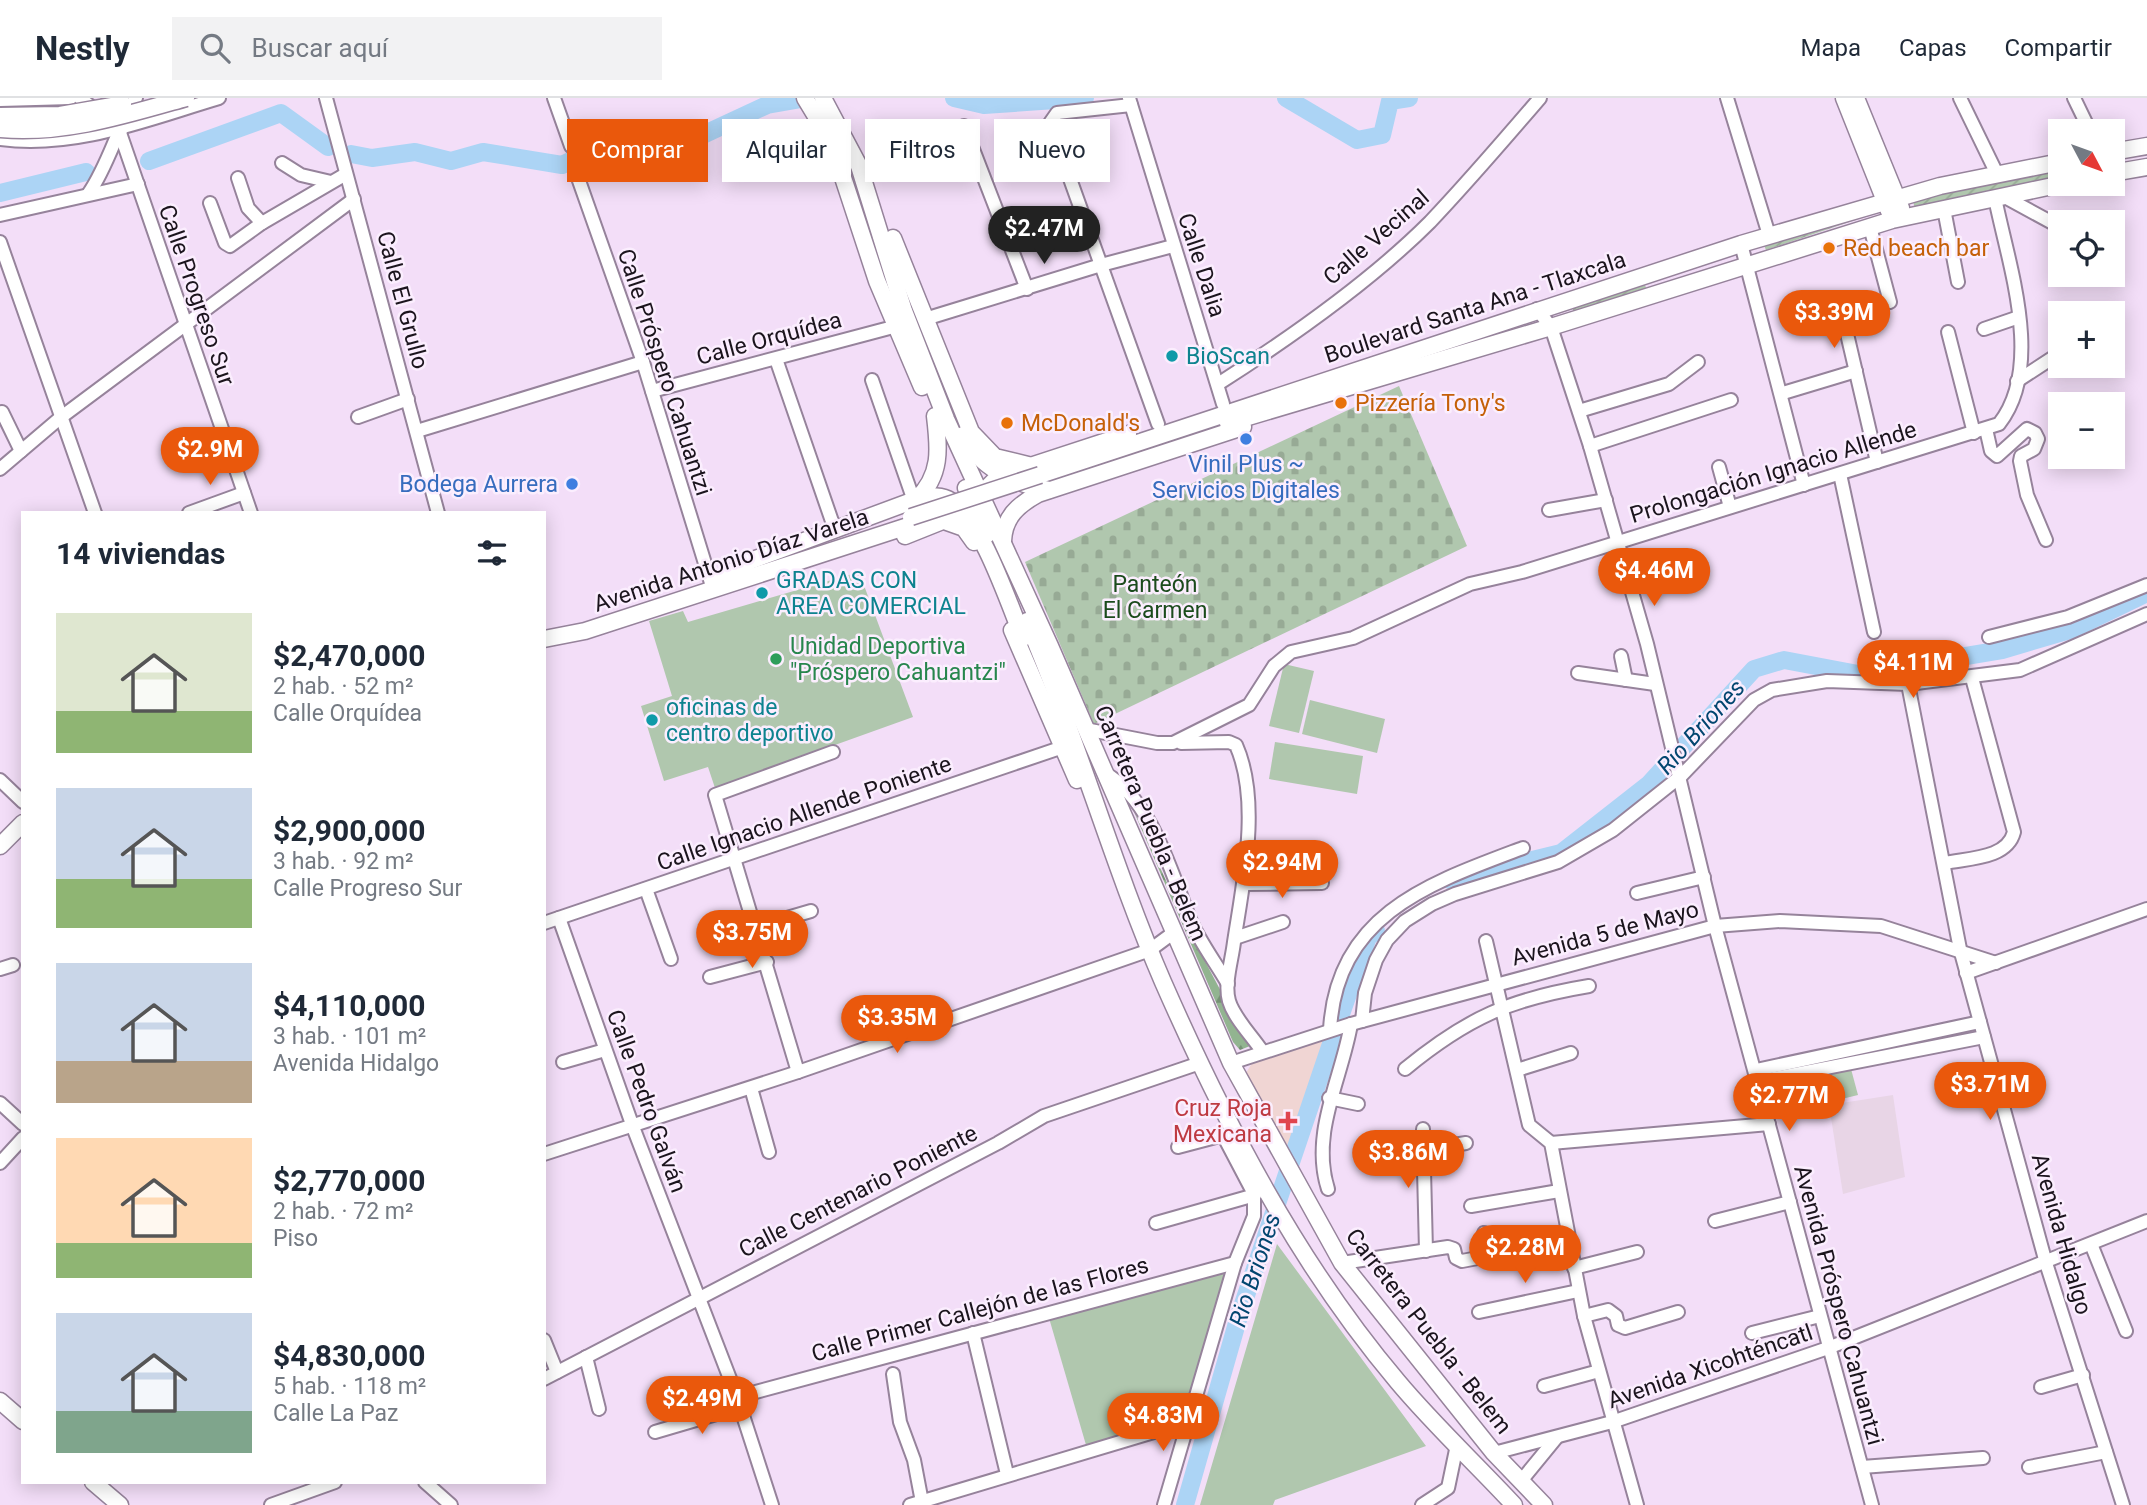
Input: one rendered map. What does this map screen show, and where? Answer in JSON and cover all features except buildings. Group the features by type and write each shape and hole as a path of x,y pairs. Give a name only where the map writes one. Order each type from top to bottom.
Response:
{"main road":[{"path":"107,98 119,130"},
{"path":"0,116 60,115 146,98"},
{"path":"0,129 61,127 103,120 186,98"},
{"name":"Carretera Puebla - Belem","path":"806,98 827,118 866,185 972,506"},
{"name":"Carretera Puebla - Belem","path":"823,98 831,141 877,282 972,506 1003,545 1075,739 1095,809 1150,950 1229,1133 1261,1193 1284,1220 1350,1321 1398,1382 1514,1505"},
{"path":"1844,98 1883,175 1909,185 1940,186"},
{"path":"1856,98 1898,219"},
{"path":"2125,150 2147,146"},
{"path":"2125,170 2147,165 2147,156"},
{"name":"Boulevard Santa Ana - Tlaxcala","path":"918,514 1284,400 1537,309 1769,235 1940,186 2048,164"},
{"path":"1849,212 1883,175"},
{"path":"866,185 885,219 976,439 1002,460 1040,478"},
{"name":"Boulevard Santa Ana - Tlaxcala","path":"1284,400 1551,327 1898,219 2048,187"},
{"path":"853,203 883,260 911,303 967,442 981,459 1003,475 1040,478"},
{"path":"1660,270 1668,291"},
{"path":"1003,545 1005,528 1013,512 1040,478 1158,424 1254,395 1284,400"},
{"path":"918,514 937,467 939,446 934,416"},
{"path":"947,522 972,506 1003,475 1040,478"},
{"path":"918,514 934,496 972,506"},
{"path":"715,582 750,561 835,530 918,514 960,525 972,506"},
{"path":"972,506 1045,688 1132,839"},
{"name":"Avenida Antonio Díaz Varela","path":"546,639 584,631 761,575 918,514"},
{"name":"Avenida Antonio Díaz Varela","path":"561,635 570,628 628,608 918,514"},
{"name":"Carretera Puebla - Belem","path":"1075,739 1105,773 1231,1063 1283,1162 1342,1263 1494,1453 1544,1505"},
{"path":"0,846 21,824"},
{"path":"1142,930 1158,934 1170,927"},
{"path":"1164,982 1164,974 1173,965 1185,967 1191,973"},
{"path":"0,1401 21,1419"},
{"path":"95,1484 120,1505"}],"street":[{"path":"0,100 71,98"},
{"path":"80,98 119,130"},
{"path":"88,135 107,98"},
{"path":"117,98 133,103 148,120"},
{"path":"0,139 88,135 119,130 201,101 219,98"},
{"name":"Calle El Grullo","path":"326,98 437,511"},
{"path":"554,98 567,135"},
{"name":"Calle Vecinal","path":"1219,384 1286,340 1401,247 1495,152 1540,98"},
{"path":"1727,98 1769,235"},
{"path":"1960,98 1997,174"},
{"path":"2074,98 2084,119"},
{"path":"1130,102 1058,113 1050,122 1158,424"},
{"name":"Calle Dalia","path":"1130,102 1223,404"},
{"path":"89,193 106,165 133,103"},
{"name":"Calle Progreso Sur","path":"119,130 184,326 250,511"},
{"path":"282,163 301,175 331,182"},
{"path":"980,167 1027,289"},
{"path":"210,203 227,246 346,174"},
{"path":"238,178 248,208 262,223"},
{"name":"Calle Próspero Cahuantzi","path":"579,182 643,362 715,582"},
{"path":"0,215 138,184"},
{"path":"1999,197 2048,222"},
{"name":"Prolongación Ignacio Allende","path":"1173,743 1249,705 1274,666 1291,652 1353,638 1470,584 1522,572 1999,424 2006,416 2023,356 1999,197"},
{"path":"0,469 60,418 354,200"},
{"path":"1944,209 1958,282"},
{"path":"1870,227 1890,302"},
{"path":"0,242 94,511"},
{"path":"1741,244 1783,393 1804,485"},
{"path":"925,319 1101,265 1173,246"},
{"name":"Avenida Próspero Cahuantzi","path":"1537,309 1551,327 1618,542 1680,773 1715,926 1872,1505"},
{"path":"1984,329 2019,317"},
{"path":"1844,321 1877,462"},
{"name":"Calle Orquídea","path":"652,391 897,326"},
{"path":"1948,332 1980,431 1991,451 1997,456 2027,429 2035,433 2038,439 2034,449 2021,456 2020,461 2027,495 2046,540"},
{"path":"776,359 835,530"},
{"path":"2017,381 2048,361"},
{"path":"417,431 643,362"},
{"path":"1579,411 1669,384 1698,362"},
{"path":"1783,393 1856,371"},
{"path":"872,380 918,514"},
{"path":"358,417 408,399"},
{"path":"1590,446 1731,400"},
{"path":"2,412 21,451"},
{"path":"1719,467 1730,507"},
{"path":"1840,474 1874,632"},
{"path":"194,511 244,493"},
{"path":"1549,510 1606,500"},
{"path":"1989,637 2068,617 2147,586"},
{"path":"1328,1189 1324,1153 1329,1098 1377,960 1387,940 1405,921 1443,899 1493,880 1558,862 1613,830 1680,773 1754,700 1772,690 1827,681 1908,684 2020,670 2147,614"},
{"path":"1621,656 1626,680"},
{"path":"1578,673 1655,684"},
{"path":"1945,863 2002,852 2012,842 2014,832 1972,678"},
{"name":"Avenida Hidalgo","path":"1908,684 1966,973 2046,1263 2123,1505"},
{"path":"1075,739 1157,743 1229,742 1236,745 1247,780 1249,806 1243,884 1228,984 1229,1002 1262,1051"},
{"name":"Calle Ignacio Allende Poniente","path":"546,922 1075,739"},
{"path":"798,1072 715,795 833,752"},
{"path":"1105,773 1129,792 1147,821 1174,874 1191,921 1228,984"},
{"path":"0,780 21,800"},
{"path":"1330,1030 1332,1002 1342,973 1380,917 1404,898 1442,878 1523,848"},
{"path":"1637,893 1704,877"},
{"path":"1243,884 1322,883"},
{"path":"646,889 671,959"},
{"path":"1966,973 2147,909"},
{"path":"756,927 811,911"},
{"name":"Calle Pedro Galván","path":"559,918 633,1127 738,1402 772,1505"},
{"name":"Avenida 5 de Mayo","path":"1231,1063 1330,1030 1496,983 1715,926 1780,921 1836,921 1881,926 1960,949 1996,963"},
{"path":"1235,938 1283,922"},
{"path":"546,1153 798,1072 1150,950 1170,927"},
{"path":"1486,941 1529,1125 1551,1143 1769,1124"},
{"path":"710,977 767,962"},
{"path":"1405,1069 1438,1041 1502,1006 1589,986"},
{"path":"1757,1076 1822,1062 1884,1042 1980,1022"},
{"path":"1944,1030 1947,1044"},
{"path":"1822,1062 1887,1056 1984,1037"},
{"path":"1884,1042 1887,1056"},
{"path":"563,1062 605,1050"},
{"path":"1517,1070 1571,1053"},
{"name":"Calle Centenario Poniente","path":"546,1378 998,1143 1044,1116 1200,1063"},
{"path":"751,1087 769,1152"},
{"path":"1329,1098 1358,1104"},
{"path":"0,1103 21,1122"},
{"path":"1423,1129 1426,1251"},
{"path":"1178,1147 1229,1133"},
{"path":"0,1163 21,1140"},
{"path":"1423,1150 1466,1143"},
{"path":"1551,1143 1578,1291 1637,1505"},
{"path":"1471,1206 1559,1191"},
{"path":"1156,1223 1261,1193"},
{"path":"1164,1505 1235,1263 1253,1222 1261,1193"},
{"path":"1715,1221 1790,1202"},
{"name":"Avenida Xicohténcatl","path":"1494,1453 1612,1422 1828,1348 2147,1221"},
{"path":"1484,1233 1488,1256"},
{"path":"1342,1263 1451,1247 1462,1261 1568,1241"},
{"path":"2091,1244 2126,1331"},
{"path":"1574,1268 1637,1252"},
{"name":"Calle Primer Callejón de las Flores","path":"655,1432 738,1402 973,1332 1235,1263"},
{"path":"1479,1312 1578,1291"},
{"path":"1584,1316 1608,1310 1616,1316 1621,1328 1678,1312"},
{"path":"1752,1332 1820,1316"},
{"path":"973,1332 1007,1474"},
{"path":"546,1345 557,1372"},
{"path":"586,1357 599,1409"},
{"path":"1544,1386 1599,1371"},
{"path":"893,1374 900,1422 914,1460 922,1503 952,1499 1007,1474 1167,1427 1193,1411"},
{"path":"2041,1387 2083,1375"},
{"path":"1521,1481 1557,1437"},
{"path":"1422,1505 1448,1488 1457,1445"},
{"path":"2029,1467 2106,1452"},
{"path":"1862,1467 1983,1458"},
{"path":"271,1505 329,1484"},
{"path":"427,1484 451,1505"}],"shaded area":[{"name":"Cruz Roja Mexicana","path":"1326,1040 1314,1087 1291,1154 1246,1073 1252,1063"},
{"path":"1893,1095 1905,1177 1843,1194 1829,1105"}],"green space":[{"path":"2048,172 2048,181 1915,211 1913,200"},
{"path":"1879,212 1766,250 1763,243"},
{"path":"1644,282 1647,291 1575,314 1571,305"},
{"name":"Panteón El Carmen","path":"1399,386 1467,546 1094,724 1025,562"},
{"name":"Unidad Deportiva \"Próspero Cahuantzi\"","path":"859,572 913,717 715,788 708,767 664,781 641,706 672,696 649,621 683,611 688,622"},
{"path":"1284,664 1314,671 1299,733 1269,726"},
{"path":"1310,700 1385,719 1377,753 1302,734"},
{"path":"1275,742 1363,756 1357,794 1269,779"},
{"path":"1126,793 1189,931 1250,1046 1240,1050 1233,1042"},
{"path":"1851,1069 1858,1095 1801,1109 1795,1078"},
{"path":"1277,1244 1426,1446 1275,1500 1273,1505 1200,1505"},
{"path":"1229,1270 1190,1399 1167,1421 1086,1445 1049,1318"}],"waterway":[{"path":"351,154 372,158 415,152 451,161 483,152 562,165 581,156 635,159 692,140 767,105 807,98"},
{"path":"954,98 984,105 1085,98"},
{"path":"1286,98 1357,140 1382,135 1390,101 1409,98"},
{"path":"149,161 281,113 328,147"},
{"path":"0,193 86,172"},
{"name":"Rio Briones","path":"1450,880 1561,853 1649,784 1754,669 1784,660 1858,674 2002,650 2073,629 2147,593"},
{"name":"Rio Briones","path":"1340,1017 1368,937 1376,931"},
{"name":"Rio Briones","path":"1185,1505 1239,1316 1333,1038"}],"place":[{"name":"Red beach bar","path":"1829,248"},
{"name":"BioScan","path":"1172,356"},
{"name":"Pizzería Tony's","path":"1341,403"},
{"name":"McDonald's","path":"1007,423"},
{"name":"Vinil Plus ~ Servicios Digitales","path":"1246,439"},
{"name":"Bodega Aurrera","path":"572,484"},
{"name":"GRADAS CON AREA COMERCIAL","path":"762,593"},
{"name":"Unidad Deportiva \"Próspero Cahuantzi\"","path":"776,659"},
{"name":"oficinas de centro deportivo","path":"652,720"},
{"name":"Cruz Roja Mexicana","path":"1288,1121"}]}
